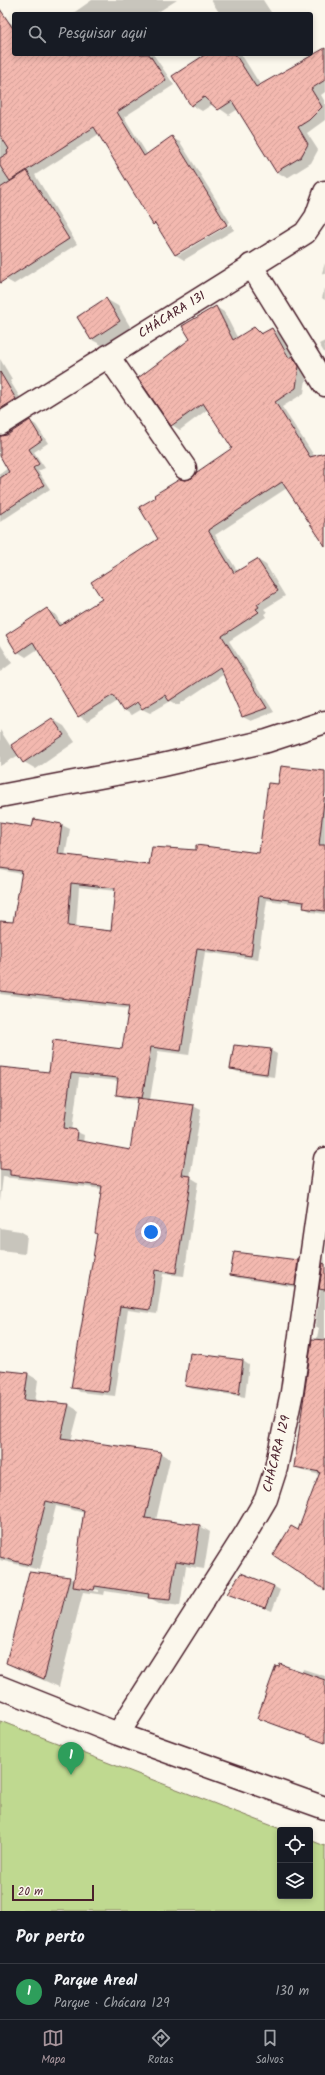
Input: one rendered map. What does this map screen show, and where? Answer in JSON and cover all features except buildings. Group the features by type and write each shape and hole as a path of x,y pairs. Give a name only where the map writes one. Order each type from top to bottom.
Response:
{"street":[{"name":"CHÁCARA 131","path":"0,424 305,233 316,217 325,192"},
{"path":"251,266 325,384"},
{"path":"108,356 185,468"},
{"path":"0,796 158,766 267,741 325,722"},
{"name":"CHÁCARA 129","path":"118,1734 246,1533 266,1498 276,1468 292,1392 325,1159"},
{"path":"0,1687 118,1734 325,1808"}],"green space":[{"path":"0,1721 277,1828 277,1899 313,1899 313,1841 325,1846 325,1911 0,1911"}],"place":[{"name":"Parque Areal","path":"71,1775"}]}
